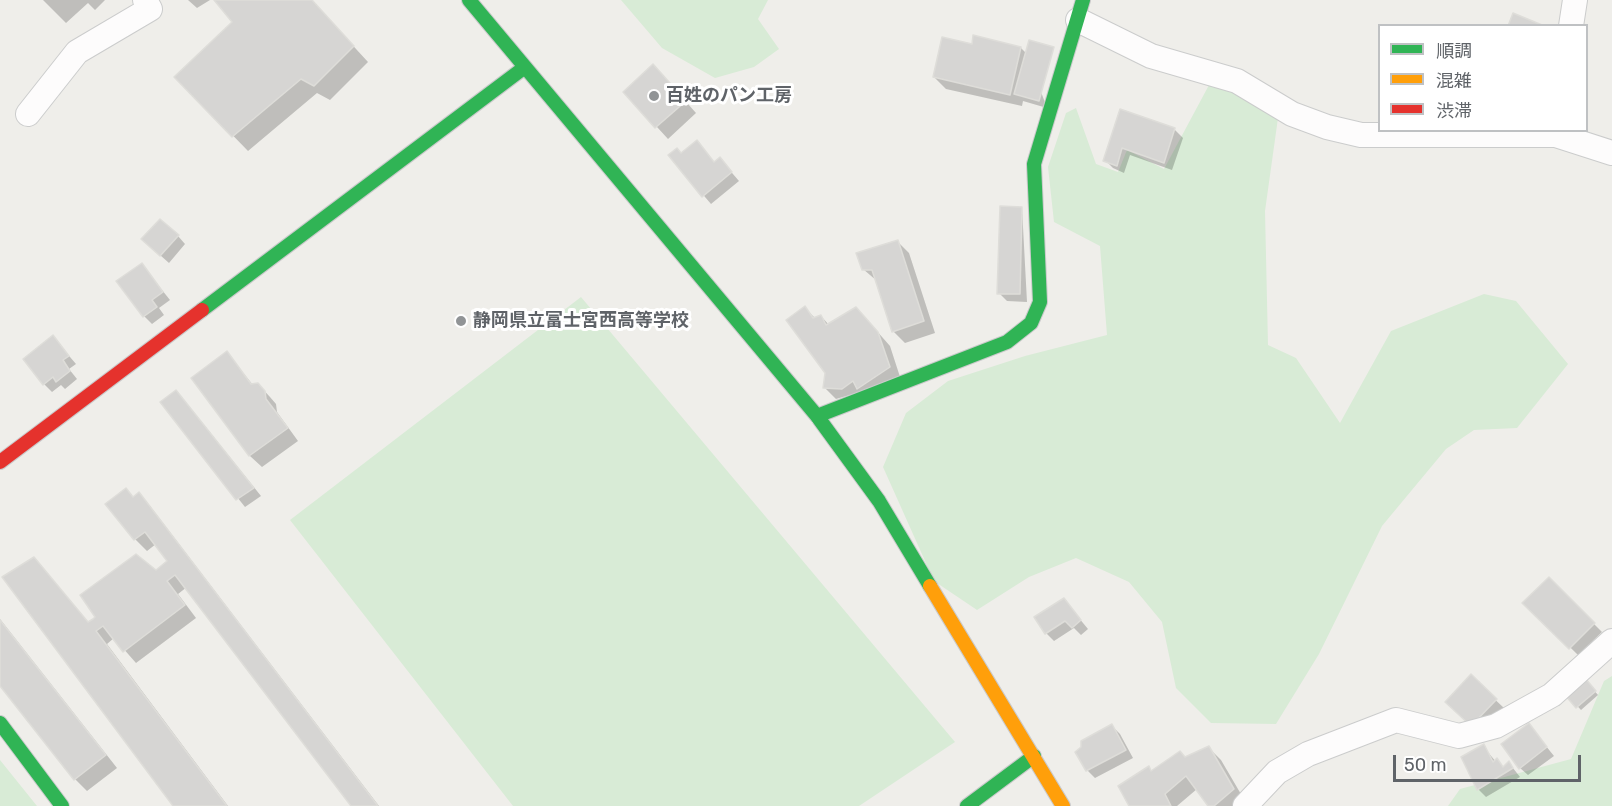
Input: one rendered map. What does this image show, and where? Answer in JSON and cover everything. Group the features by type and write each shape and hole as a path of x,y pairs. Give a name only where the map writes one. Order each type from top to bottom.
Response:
{"street":[{"path":"28,114 77,52 150,9 144,0"},
{"path":"469,0 817,416 879,501 1064,806"},
{"path":"1571,24 1575,0"},
{"path":"817,416 1007,342 1031,323 1040,303 1034,164 1081,10 1151,56 1237,81 1292,114 1327,127 1361,135 1557,133 1612,153"},
{"path":"0,462 525,67"},
{"path":"1245,806 1276,772 1308,754 1396,720 1459,736 1496,726 1552,695 1612,641"},
{"path":"0,723 62,806"},
{"path":"967,806 1034,756"}],"green space":[{"path":"621,0 768,0 758,19 779,49 754,67 715,78 662,48"},
{"path":"1209,85 1253,98 1278,118 1265,211 1268,345 1296,358 1340,423 1391,331 1484,294 1516,301 1568,364 1517,428 1474,430 1446,449 1382,526 1319,654 1276,724 1211,723 1176,688 1162,622 1129,582 1076,558 1029,577 977,610 934,581 883,467 906,413 948,381 1025,356 1107,335 1100,246 1054,222 1048,167 1066,113 1076,108 1096,164 1118,172 1127,150 1164,169"},
{"path":"581,297 955,742 859,806 513,806 290,520"},
{"path":"1612,676 1612,806 1448,806 1460,789 1571,759 1604,681"},
{"path":"0,760 37,806 0,806"}],"building":[{"path":"214,0 312,0 354,46 314,86 301,79 232,137 174,77 232,22"},
{"path":"1513,13 1540,24 1509,24"},
{"path":"973,35 1021,47 1010,95 933,77 942,37 972,44"},
{"path":"1029,40 1054,47 1039,101 1014,94"},
{"name":"百姓のパン工房","path":"653,64 686,101 655,128 623,92"},
{"path":"1120,109 1175,128 1164,163 1122,148 1117,166 1103,161"},
{"path":"697,140 714,162 720,157 732,172 702,197 668,155 677,148 681,153"},
{"path":"1000,206 1022,207 1020,294 997,294"},
{"path":"160,219 179,235 160,256 141,239"},
{"path":"898,240 924,321 892,332 872,270 862,270 856,253"},
{"path":"142,263 163,292 152,300 157,307 143,317 116,281"},
{"path":"805,306 813,318 821,315 826,325 856,307 878,332 890,367 857,389 853,381 842,389 823,388 825,373 786,320"},
{"path":"53,335 69,356 63,360 70,371 56,382 53,377 43,385 23,359"},
{"path":"227,351 251,384 258,383 265,391 266,399 288,428 249,456 191,378"},
{"path":"176,390 254,488 236,500 160,402"},
{"path":"126,488 133,497 139,492 378,806 351,806 175,575 167,581 185,605 123,652 103,626 96,631 227,806 173,806 2,577 34,557 88,622 93,619 95,617 80,595 136,554 156,570 167,561 145,532 134,540 105,504"},
{"path":"1549,577 1595,623 1569,649 1522,603"},
{"path":"1064,598 1081,620 1072,628 1065,621 1045,634 1034,617"},
{"path":"0,620 106,755 74,780 0,686"},
{"path":"1471,674 1497,699 1471,726 1445,702"},
{"path":"1585,678 1596,691 1576,708 1565,695"},
{"path":"1529,723 1547,747 1519,769 1501,744"},
{"path":"1112,724 1126,750 1086,771 1075,752 1081,747 1081,741"},
{"path":"1484,744 1493,762 1497,758 1503,767 1509,761 1513,768 1477,790 1461,757"},
{"path":"1209,746 1234,789 1214,806 1208,806 1186,776 1165,794 1171,806 1129,806 1118,786 1149,766 1151,771 1180,751 1185,757"}],"traffic: fast":[{"path":"469,0 817,416 879,501 930,586"},
{"path":"817,416 1007,342 1031,323 1040,302 1034,164 1083,0"},
{"path":"202,310 525,67"},
{"path":"0,723 62,806"},
{"path":"967,806 1034,756"}],"traffic: slow":[{"path":"930,586 1063,806"}],"traffic: jam":[{"path":"0,462 202,310"}],"place":[{"name":"百姓のパン工房","path":"654,96"},
{"name":"静岡県立富士宮西高等学校","path":"461,321"}]}
